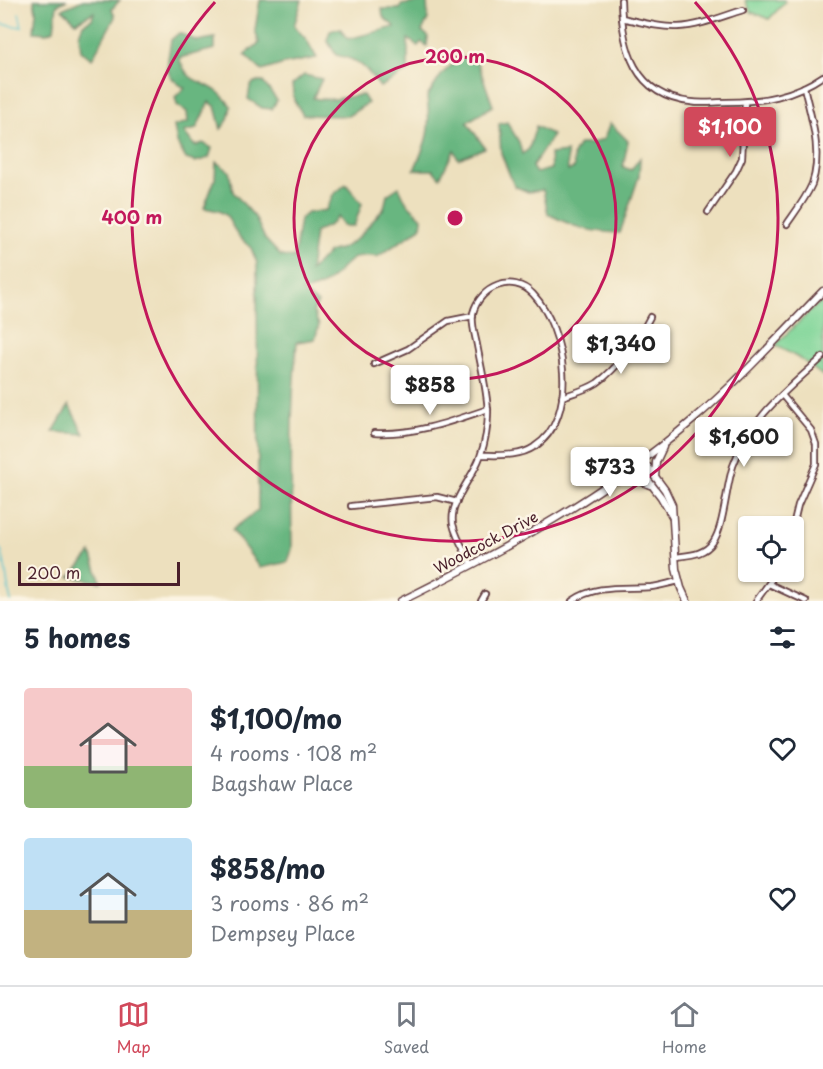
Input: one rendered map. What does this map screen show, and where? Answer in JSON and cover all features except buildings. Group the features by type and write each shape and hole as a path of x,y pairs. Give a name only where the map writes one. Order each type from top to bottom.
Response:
{"main road":[{"name":"Woodcock Drive","path":"401,601 472,566 551,522 640,463 696,418 823,291"},
{"path":"655,478 656,462 667,442"},
{"path":"640,463 641,471 654,487 673,519"},
{"path":"640,463 648,467 665,490 672,506 679,581 687,601"},
{"path":"616,480 636,479 654,487"}],"street":[{"path":"621,0 624,42 629,55 639,73 651,86 668,97 692,102 745,102 775,98 804,87 823,76"},
{"path":"622,18 678,27 743,10"},
{"path":"787,224 812,183 817,164 817,147 804,87"},
{"path":"708,212 736,171 742,158 745,102"},
{"path":"817,164 823,165"},
{"path":"472,566 453,525 453,517 457,502 481,455 486,433 488,409 473,316 484,294 499,285 516,284 532,292 548,314 559,342 563,365 562,397 554,425 536,447 516,454 481,455"},
{"path":"374,364 408,350 448,321 473,316"},
{"path":"562,397 593,385 605,376 642,333 650,317"},
{"path":"676,557 701,553 713,543 718,531 728,483 741,448 760,418 823,357"},
{"path":"782,395 811,430 816,444 816,464 795,516"},
{"path":"374,433 396,434 424,429 488,409"},
{"path":"351,506 437,497 457,502"},
{"path":"572,601 590,591 602,588 650,587 679,581"},
{"path":"756,601 769,584 806,601"},
{"path":"481,601 485,594"}],"green space":[{"path":"34,0 67,0 57,5 54,30 47,33 34,32 36,12"},
{"path":"83,0 120,0 112,9 115,17 92,59 81,51 79,34 83,24 92,19 94,12 76,22 62,9"},
{"path":"260,0 302,0 294,26 306,39 317,58 262,71 245,55 259,43 255,30"},
{"path":"745,0 784,0 785,2 769,19 751,12"},
{"path":"427,1 428,19 422,31 428,36 427,46 421,42 418,46 408,39 408,71 380,87 357,62 336,55 327,40 330,31 340,28 348,39 395,27 383,17 382,9 400,9 401,5"},
{"path":"179,33 197,41 215,38 215,49 179,58 191,77 218,92 231,106 228,120 221,129 215,106 209,102 196,129 184,132 195,146 203,143 212,148 209,158 195,162 186,159 177,143 174,126 188,122 187,112 177,105 175,97 185,88 172,78 168,68 171,40"},
{"path":"460,57 477,61 493,106 467,122 485,148 458,159 454,150 440,178 433,170 414,170 427,134 429,118 427,97 442,74"},
{"path":"304,75 322,79 313,98 332,99 363,95 368,103 348,116 303,115 294,100 292,85"},
{"path":"254,82 263,82 277,100 272,109 262,108 248,99 250,87"},
{"path":"507,122 519,142 522,154 529,149 536,126 553,135 532,167 536,173 551,169 550,154 567,152 568,171 574,168 573,155 579,144 591,144 604,139 610,123 628,141 623,167 631,170 640,158 639,176 620,233 599,232 567,223 548,214 543,190 528,192 514,186 501,153 499,124"},
{"path":"216,162 229,171 233,192 255,217 265,239 281,256 294,258 300,219 307,213 326,210 333,195 346,184 362,204 354,226 344,226 338,217 330,225 315,232 310,271 329,252 343,248 358,238 384,208 387,195 399,187 406,202 422,218 421,228 377,257 366,256 351,260 329,281 302,292 318,303 313,311 319,325 315,339 297,342 292,419 292,549 288,562 260,568 232,530 258,510 257,263 251,248 238,236 226,215 204,208 215,179"},
{"path":"823,299 823,376 802,360 775,345"},
{"path":"69,405 84,434 53,432"},
{"path":"91,553 101,582 70,577"}],"waterway":[{"path":"0,24 22,27 19,13"},
{"path":"0,548 11,601"}]}
